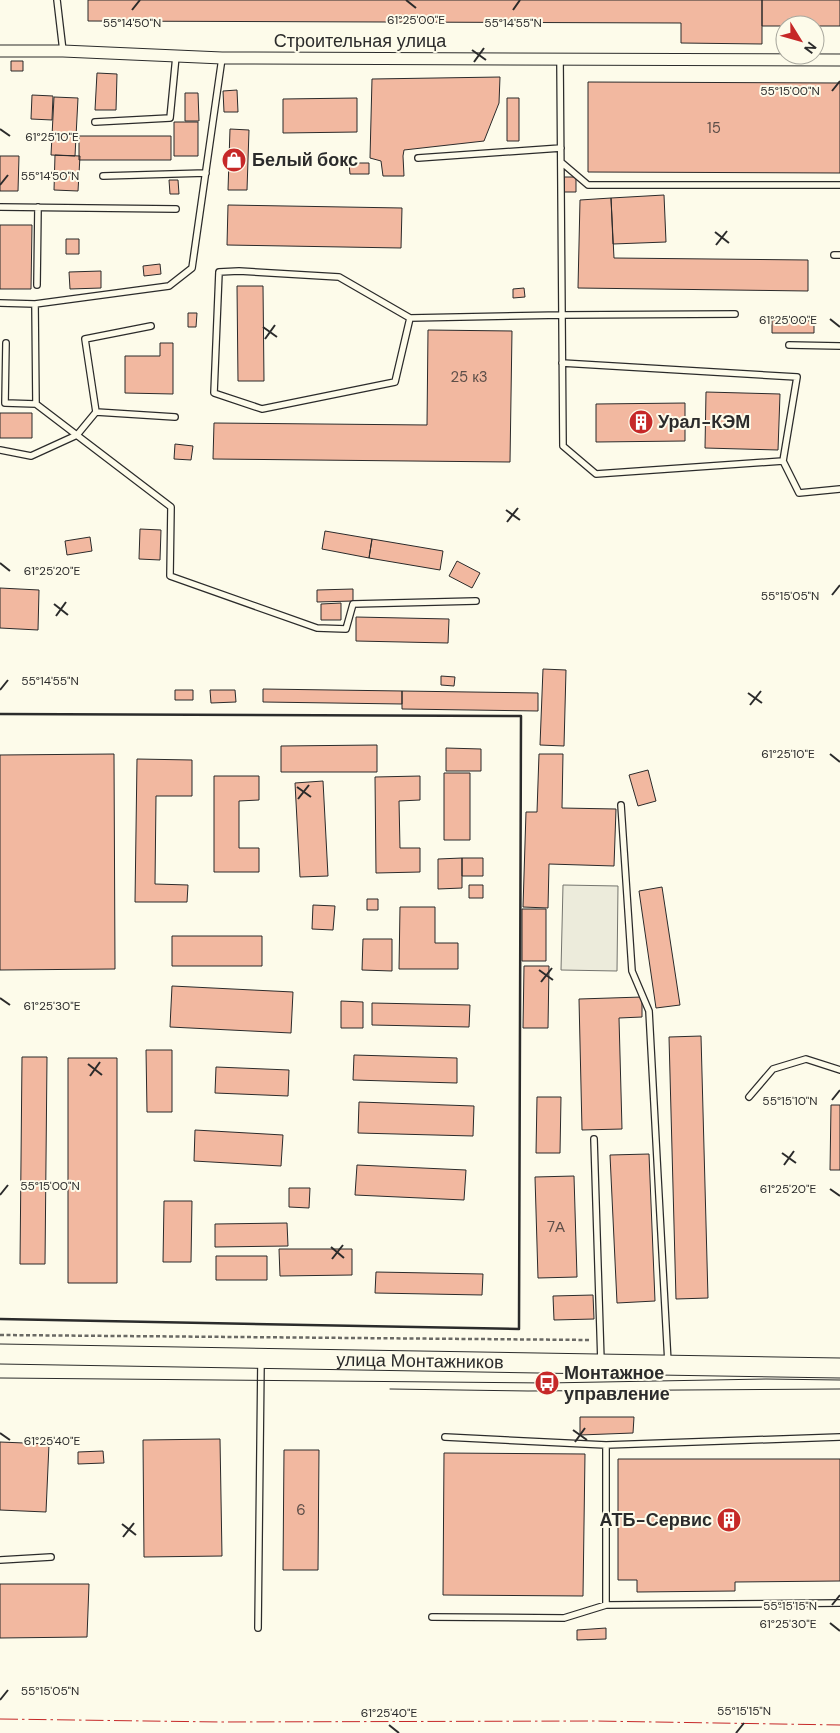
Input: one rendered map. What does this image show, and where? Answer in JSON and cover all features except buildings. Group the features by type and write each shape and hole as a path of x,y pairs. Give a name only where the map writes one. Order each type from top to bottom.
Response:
{"main road":[{"name":"улица Монтажников","path":"0,1354 840,1368"}],"street":[{"name":"Строительная улица","path":"0,51 63,51 222,58 840,60"}],"lane":[{"path":"57,0 63,51"},
{"path":"95,122 170,118 176,56"},
{"path":"0,303 35,304 169,286 192,268 222,58"},
{"path":"560,59 563,446 596,474 783,461"},
{"path":"418,158 561,148"},
{"path":"561,162 588,185 840,186"},
{"path":"103,176 206,173"},
{"path":"0,207 176,209"},
{"path":"38,207 38,285"},
{"path":"410,318 395,382 262,408 214,393 219,272 239,271 339,277 410,318 735,314"},
{"path":"35,304 36,404"},
{"path":"0,450 31,456 77,435 96,412 84,339 151,326"},
{"path":"6,343 5,402 36,404 172,507 170,576 317,628 346,629 353,604 476,601"},
{"path":"789,345 840,346"},
{"path":"562,363 797,377 783,461 799,493 840,489"},
{"path":"96,412 176,417"},
{"path":"621,805 632,971 649,1011 668,1365"},
{"path":"749,1097 772,1069 806,1059 840,1070"},
{"path":"594,1139 601,1364"},
{"path":"258,1628 262,1359"},
{"path":"444,1437 606,1445 840,1436"},
{"path":"606,1445 606,1605"},
{"path":"0,1560 50,1557"},
{"path":"432,1617 564,1618 606,1605 840,1603"}],"path":[{"path":"0,1335 600,1340"}],"shaded area":[{"path":"563,885 618,886 617,971 561,970"}],"tram line":[{"path":"0,1378 547,1383 766,1379 840,1380"},
{"path":"390,1389 528,1391 840,1389"}],"wall":[{"path":"0,714 521,716 519,1329 0,1319"}],"power":[{"path":"0,1719 220,1722 594,1721 840,1725"}],"place":[{"name":"Белый бокс","path":"234,160"},
{"name":"Урал-КЭМ","path":"641,422"},
{"name":"Монтажное управление","path":"547,1383"},
{"name":"АТБ-Сервис","path":"729,1520"}]}
